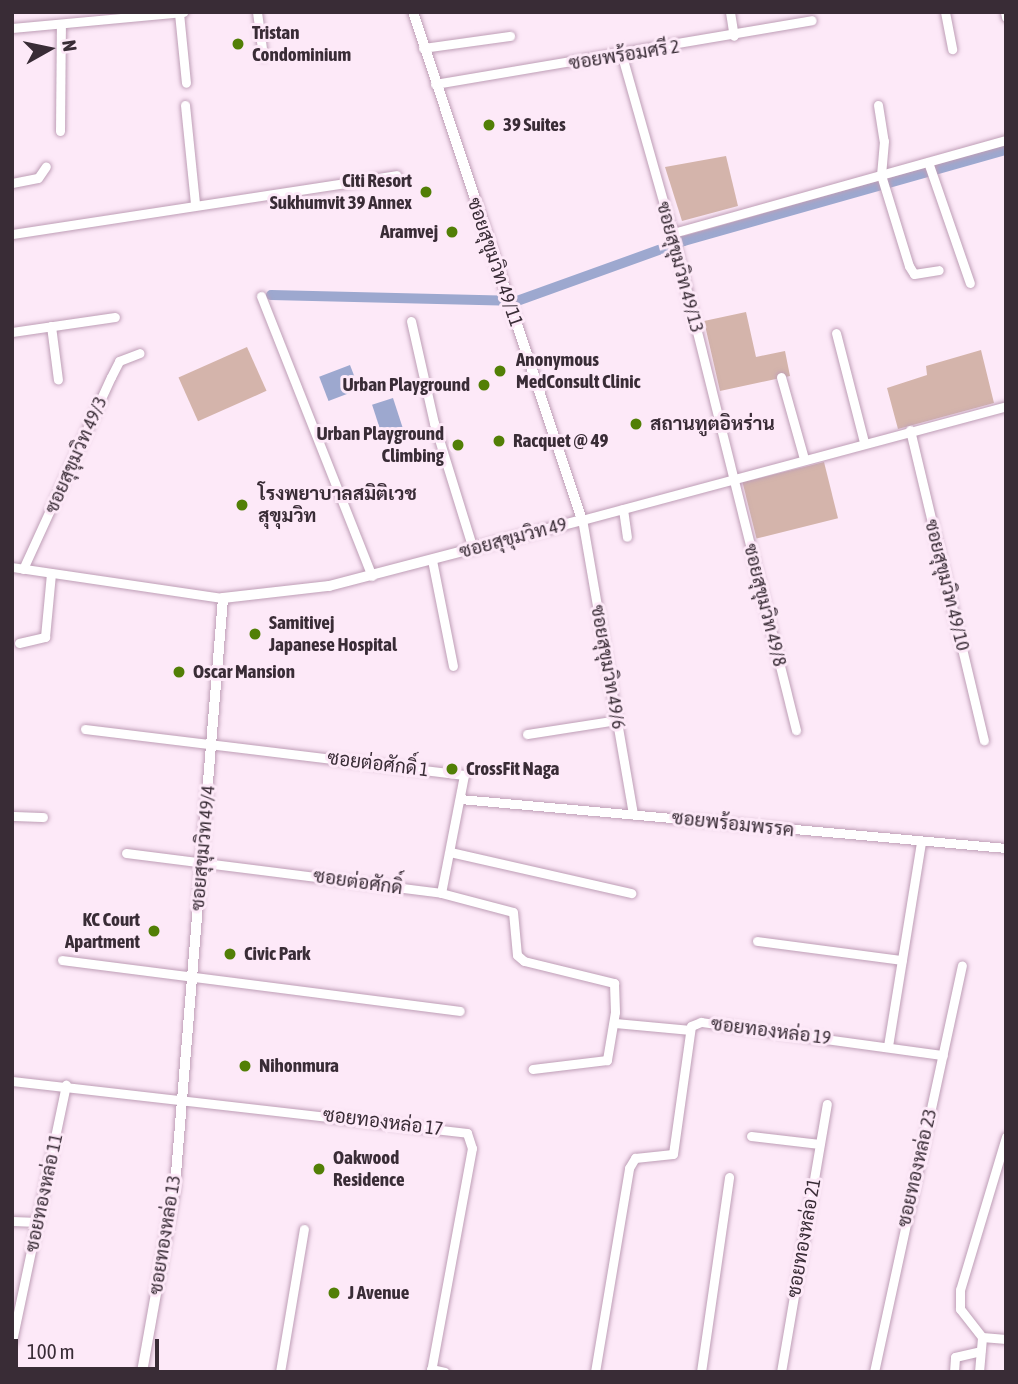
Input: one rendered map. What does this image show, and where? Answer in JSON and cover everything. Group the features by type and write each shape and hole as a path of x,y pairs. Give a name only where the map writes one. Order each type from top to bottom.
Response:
{"street":[{"path":"257,12 263,56"},
{"name":"ซอยสุขุมวิท 49/11","path":"413,12 582,520"},
{"path":"730,12 734,36"},
{"path":"945,12 952,49"},
{"path":"12,27 105,16 181,13 186,83"},
{"name":"ซอยพร้อมศรี 2","path":"435,84 734,36 811,20"},
{"path":"60,131 61,23"},
{"path":"423,48 510,36"},
{"name":"ซอยสุขุมวิท 49/13","path":"622,55 673,233 734,479"},
{"path":"185,105 195,204"},
{"path":"878,105 884,141 881,175 912,271 939,270"},
{"path":"673,233 1006,140"},
{"path":"928,162 970,283"},
{"path":"12,183 38,178 46,166"},
{"path":"12,233 396,175"},
{"path":"261,296 372,576"},
{"path":"12,332 115,317"},
{"path":"411,321 434,423 472,549"},
{"path":"51,326 58,380"},
{"path":"836,333 864,442"},
{"name":"ซอยสุขุมวิท 49/3","path":"23,569 119,361 140,353"},
{"path":"781,377 804,459"},
{"name":"ซอยสุขุมวิท 49","path":"12,567 223,598 279,595 372,576 1006,406"},
{"name":"ซอยสุขุมวิท 49/10","path":"910,430 984,740"},
{"name":"ซอยสุขุมวิท 49/8","path":"734,479 796,730"},
{"path":"623,509 627,537"},
{"name":"ซอยสุขุมวิท 49/6","path":"582,520 633,814"},
{"path":"432,560 453,666"},
{"path":"19,643 45,637 51,573"},
{"name":"ซอยสุขุมวิท 49/4","path":"182,1098 223,598"},
{"path":"527,734 617,720"},
{"path":"85,729 211,744"},
{"name":"ซอยต่อศักดิ์ 1","path":"211,744 462,774 466,777 442,893"},
{"name":"ซอยพร้อมพรรค","path":"460,799 1006,848"},
{"path":"12,816 43,817"},
{"path":"888,1046 921,842"},
{"path":"450,852 631,893"},
{"name":"ซอยต่อศักดิ์","path":"126,853 442,893 513,912 517,955 524,961 614,983 614,1023"},
{"path":"757,941 902,960"},
{"path":"62,960 460,1011"},
{"name":"ซอยทองหล่อ 23","path":"874,1372 885,1307 962,965"},
{"name":"ซอยทองหล่อ 19","path":"595,1372 629,1168 634,1158 673,1154 689,1030 701,1022 943,1055"},
{"path":"533,1069 607,1060 614,1023 689,1030"},
{"path":"12,1081 182,1098"},
{"name":"ซอยทองหล่อ 11","path":"12,1341 66,1085"},
{"name":"ซอยทองหล่อ 17","path":"182,1098 467,1133 472,1148 431,1370"},
{"name":"ซอยทองหล่อ 13","path":"142,1372 174,1195 182,1098"},
{"name":"ซอยทองหล่อ 21","path":"781,1372 827,1104"},
{"path":"751,1136 820,1144"},
{"path":"979,1372 982,1338 960,1309 960,1290 1006,1137"},
{"path":"701,1372 729,1177"},
{"path":"12,1221 38,1222"},
{"path":"280,1372 304,1229"},
{"path":"982,1338 1006,1339"},
{"path":"954,1372 955,1357 981,1351"},
{"path":"431,1370 445,1372"}],"shaded area":[{"path":"726,156 738,206 682,221 665,167"},
{"path":"746,312 756,357 785,351 790,376 720,391 704,321"},
{"path":"247,347 267,391 198,421 178,378"},
{"path":"981,350 994,403 898,429 887,388 927,375 926,366"},
{"path":"824,462 838,518 757,539 742,482"}],"water":[{"path":"350,365 359,389 329,401 319,377"},
{"path":"393,398 405,436 384,443 372,405"}],"waterway":[{"path":"271,295 517,301 684,241 1006,150"}],"place":[{"name":"Tristan Condominium","path":"238,44"},
{"name":"39 Suites","path":"489,125"},
{"name":"Citi Resort Sukhumvit 39 Annex","path":"426,192"},
{"name":"Aramvej","path":"452,232"},
{"name":"Anonymous MedConsult Clinic","path":"500,371"},
{"name":"Urban Playground","path":"484,385"},
{"name":"สถานทูตอิหร่าน","path":"636,424"},
{"name":"Racquet @ 49","path":"499,441"},
{"name":"Urban Playground Climbing","path":"458,445"},
{"name":"โรงพยาบาลสมิติเวช สุขุมวิท","path":"242,505"},
{"name":"Samitivej Japanese Hospital","path":"255,634"},
{"name":"Oscar Mansion","path":"179,672"},
{"name":"CrossFit Naga","path":"452,769"},
{"name":"KC Court Apartment","path":"154,931"},
{"name":"Civic Park","path":"230,954"},
{"name":"Nihonmura","path":"245,1066"},
{"name":"Oakwood Residence","path":"319,1169"},
{"name":"J Avenue","path":"334,1293"}]}
